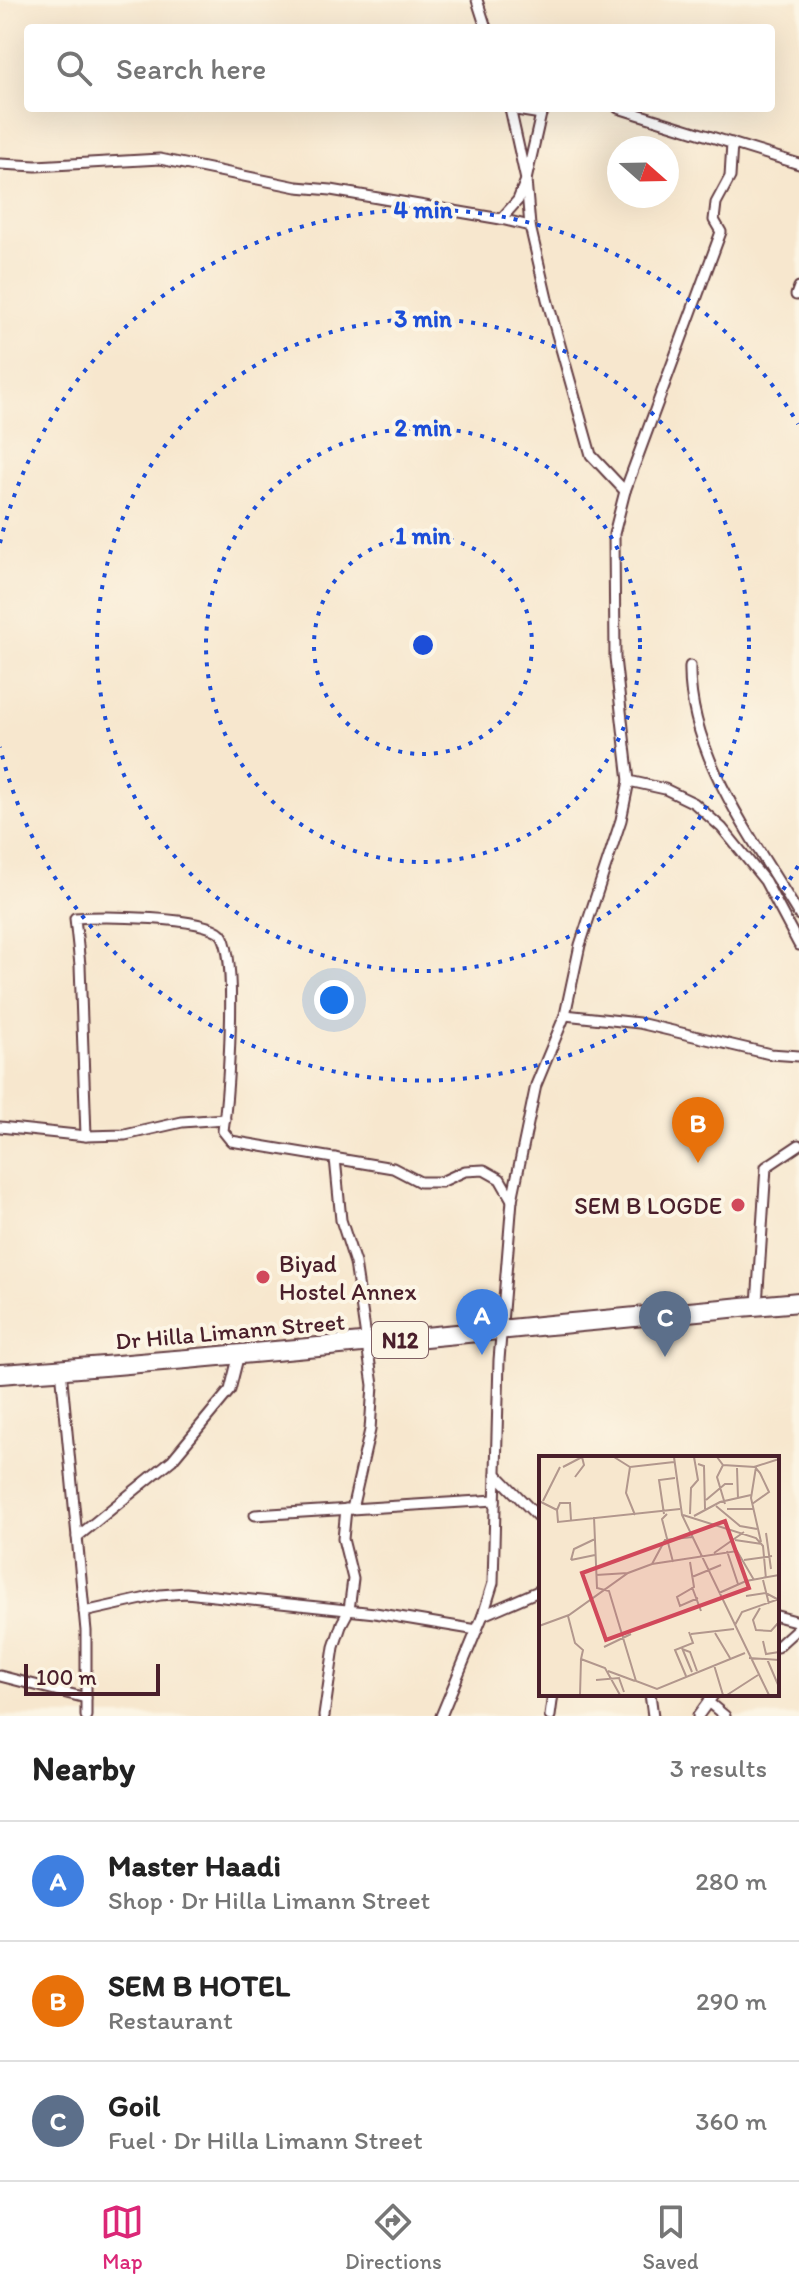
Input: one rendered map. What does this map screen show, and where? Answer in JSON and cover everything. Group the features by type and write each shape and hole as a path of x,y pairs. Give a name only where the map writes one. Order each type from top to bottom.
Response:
{"highway":[{"name":"Dr Hilla Limann Street","path":"0,1374 367,1344 603,1318 799,1302"}],"street":[{"path":"477,0 485,24"},
{"path":"511,112 526,180 530,226 547,299 591,455 625,491"},
{"path":"501,219 518,200 526,180 544,112"},
{"path":"631,112 799,164"},
{"path":"441,1716 493,1583 499,1360 512,1200 536,1085 565,1015 580,945 621,820 629,781 615,658 614,534 625,491 721,232 714,220 716,203 730,177 732,143"},
{"path":"0,164 36,166 160,159 297,187 331,190 530,226"},
{"path":"690,666 689,695 715,774 799,915"},
{"path":"629,781 665,789 694,803 722,828 765,881 798,939"},
{"path":"86,1136 80,965 75,918 100,916 182,921 219,932 224,939 231,1012 223,1131 231,1141 393,1168 420,1182 441,1182 465,1171 484,1170 500,1179 512,1200"},
{"path":"565,1015 639,1023 770,1054 799,1056"},
{"path":"0,1127 86,1136 125,1135 182,1122 225,1119"},
{"path":"757,1305 766,1167 799,1145"},
{"path":"324,1716 334,1647 349,1610 353,1579 343,1539 370,1430 373,1385 355,1263 341,1220 335,1158"},
{"path":"77,1537 172,1460 230,1390 239,1354"},
{"path":"61,1369 84,1612 86,1716"},
{"path":"496,1474 539,1518"},
{"path":"255,1515 495,1500"},
{"path":"483,1615 539,1591"},
{"path":"84,1612 160,1595 186,1593 349,1610 477,1630"},
{"path":"779,1617 799,1625 779,1645"},
{"path":"0,1676 86,1698"},
{"path":"550,1716 553,1696"},
{"path":"650,1696 653,1716"},
{"path":"698,1716 711,1698 725,1716"}],"place":[{"name":"SEM B HOTEL","path":"698,1163"},
{"name":"SEM B LOGDE","path":"738,1205"},
{"name":"Biyad Hostel Annex","path":"263,1277"},
{"name":"Master Haadi","path":"482,1355"},
{"name":"Goil","path":"665,1357"}]}
